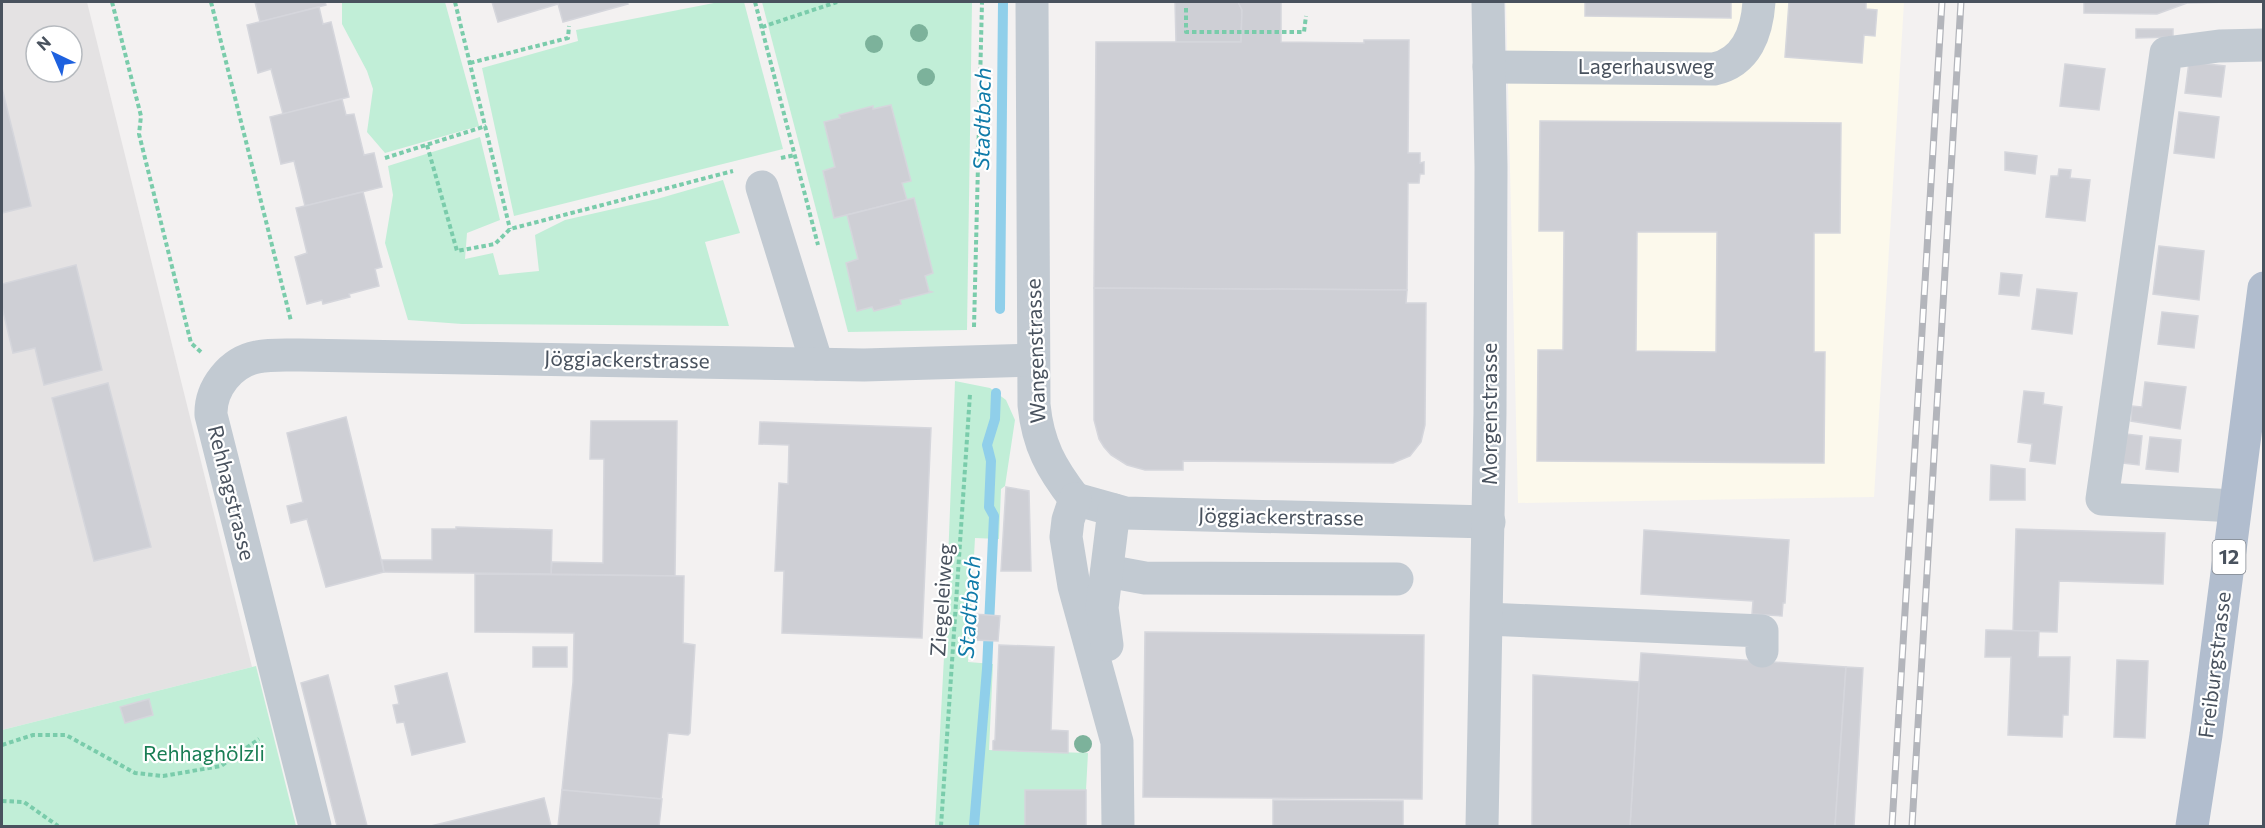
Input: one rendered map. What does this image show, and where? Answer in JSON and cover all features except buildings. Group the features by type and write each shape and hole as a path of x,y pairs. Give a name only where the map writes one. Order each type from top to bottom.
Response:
{"main road":[{"name":"Freiburgstrasse","path":"2192,826 2206,735 2264,288"}],"street":[{"name":"Wangenstrasse","path":"1032,2 1032,360 1035,420 1043,448 1057,476 1075,499"},
{"name":"Morgenstrasse","path":"1482,826 1489,522 1488,2"},
{"name":"Lagerhausweg","path":"1489,67 1714,69 1724,67 1742,53 1755,34 1759,2"},
{"path":"2235,506 2102,499 2166,53 2219,46 2264,45"},
{"path":"757,172 817,364"},
{"name":"Jöggiackerstrasse","path":"226,375 254,357 288,355 864,365 1032,360"},
{"name":"Rehhagstrasse","path":"226,375 213,395 210,414 315,826"},
{"name":"Jöggiackerstrasse","path":"1075,499 1114,510 1149,514 1489,522"},
{"path":"1075,499 1068,520 1066,537 1074,586 1117,742 1118,826"},
{"path":"1114,510 1102,608 1107,650 1133,723"},
{"path":"1107,571 1145,578 1397,579"},
{"path":"1487,619 1762,631 1762,651"}],"path":[{"path":"112,2 141,116 139,134 190,343 226,375"},
{"path":"211,2 294,332"},
{"path":"455,2 510,229"},
{"path":"755,2 820,250"},
{"path":"762,27 837,2"},
{"path":"974,337 982,2"},
{"path":"1186,8 1186,32 1304,32 1306,16"},
{"path":"470,63 568,38 569,26"},
{"path":"385,158 486,126"},
{"path":"427,145 457,251 495,244 510,229 757,172 795,154"},
{"name":"Ziegeleiweg","path":"941,826 971,387"},
{"path":"2,745 33,735 66,735 135,773 163,776 221,766 256,740 292,732"},
{"path":"2,801 24,802 58,826"}],"shaded area":[{"path":"2,2 87,2 252,667 2,730"},
{"path":"1506,2 1904,2 1874,497 1518,503"}],"green space":[{"path":"342,2 445,2 479,126 385,153 367,132 373,89 367,71 342,24"},
{"path":"719,2 744,2 783,149 514,216 482,68 578,41 576,30"},
{"path":"762,2 972,2 967,330 848,332"},
{"path":"480,137 500,220 467,233 465,259 493,253 499,275 539,271 535,235 565,220 657,199 723,180 740,233 705,242 729,326 462,324 408,320 385,243 393,195 388,166"},
{"path":"955,381 990,388 1006,400 1015,420 1005,486 1001,489 999,539 975,538 968,662 993,664 989,750 1088,753 1086,790 1025,790 1025,826 935,826"},
{"name":"Rehhaghölzli","path":"256,666 296,826 2,826 2,730"}],"waterway":[{"name":"Stadtbach","path":"1000,309 1003,2"},
{"name":"Stadtbach","path":"974,826 987,669 994,516 989,507 991,461 987,445 995,419 996,393"}],"railway":[{"path":"1892,826 1942,2"},
{"path":"1912,826 1961,2"}]}
